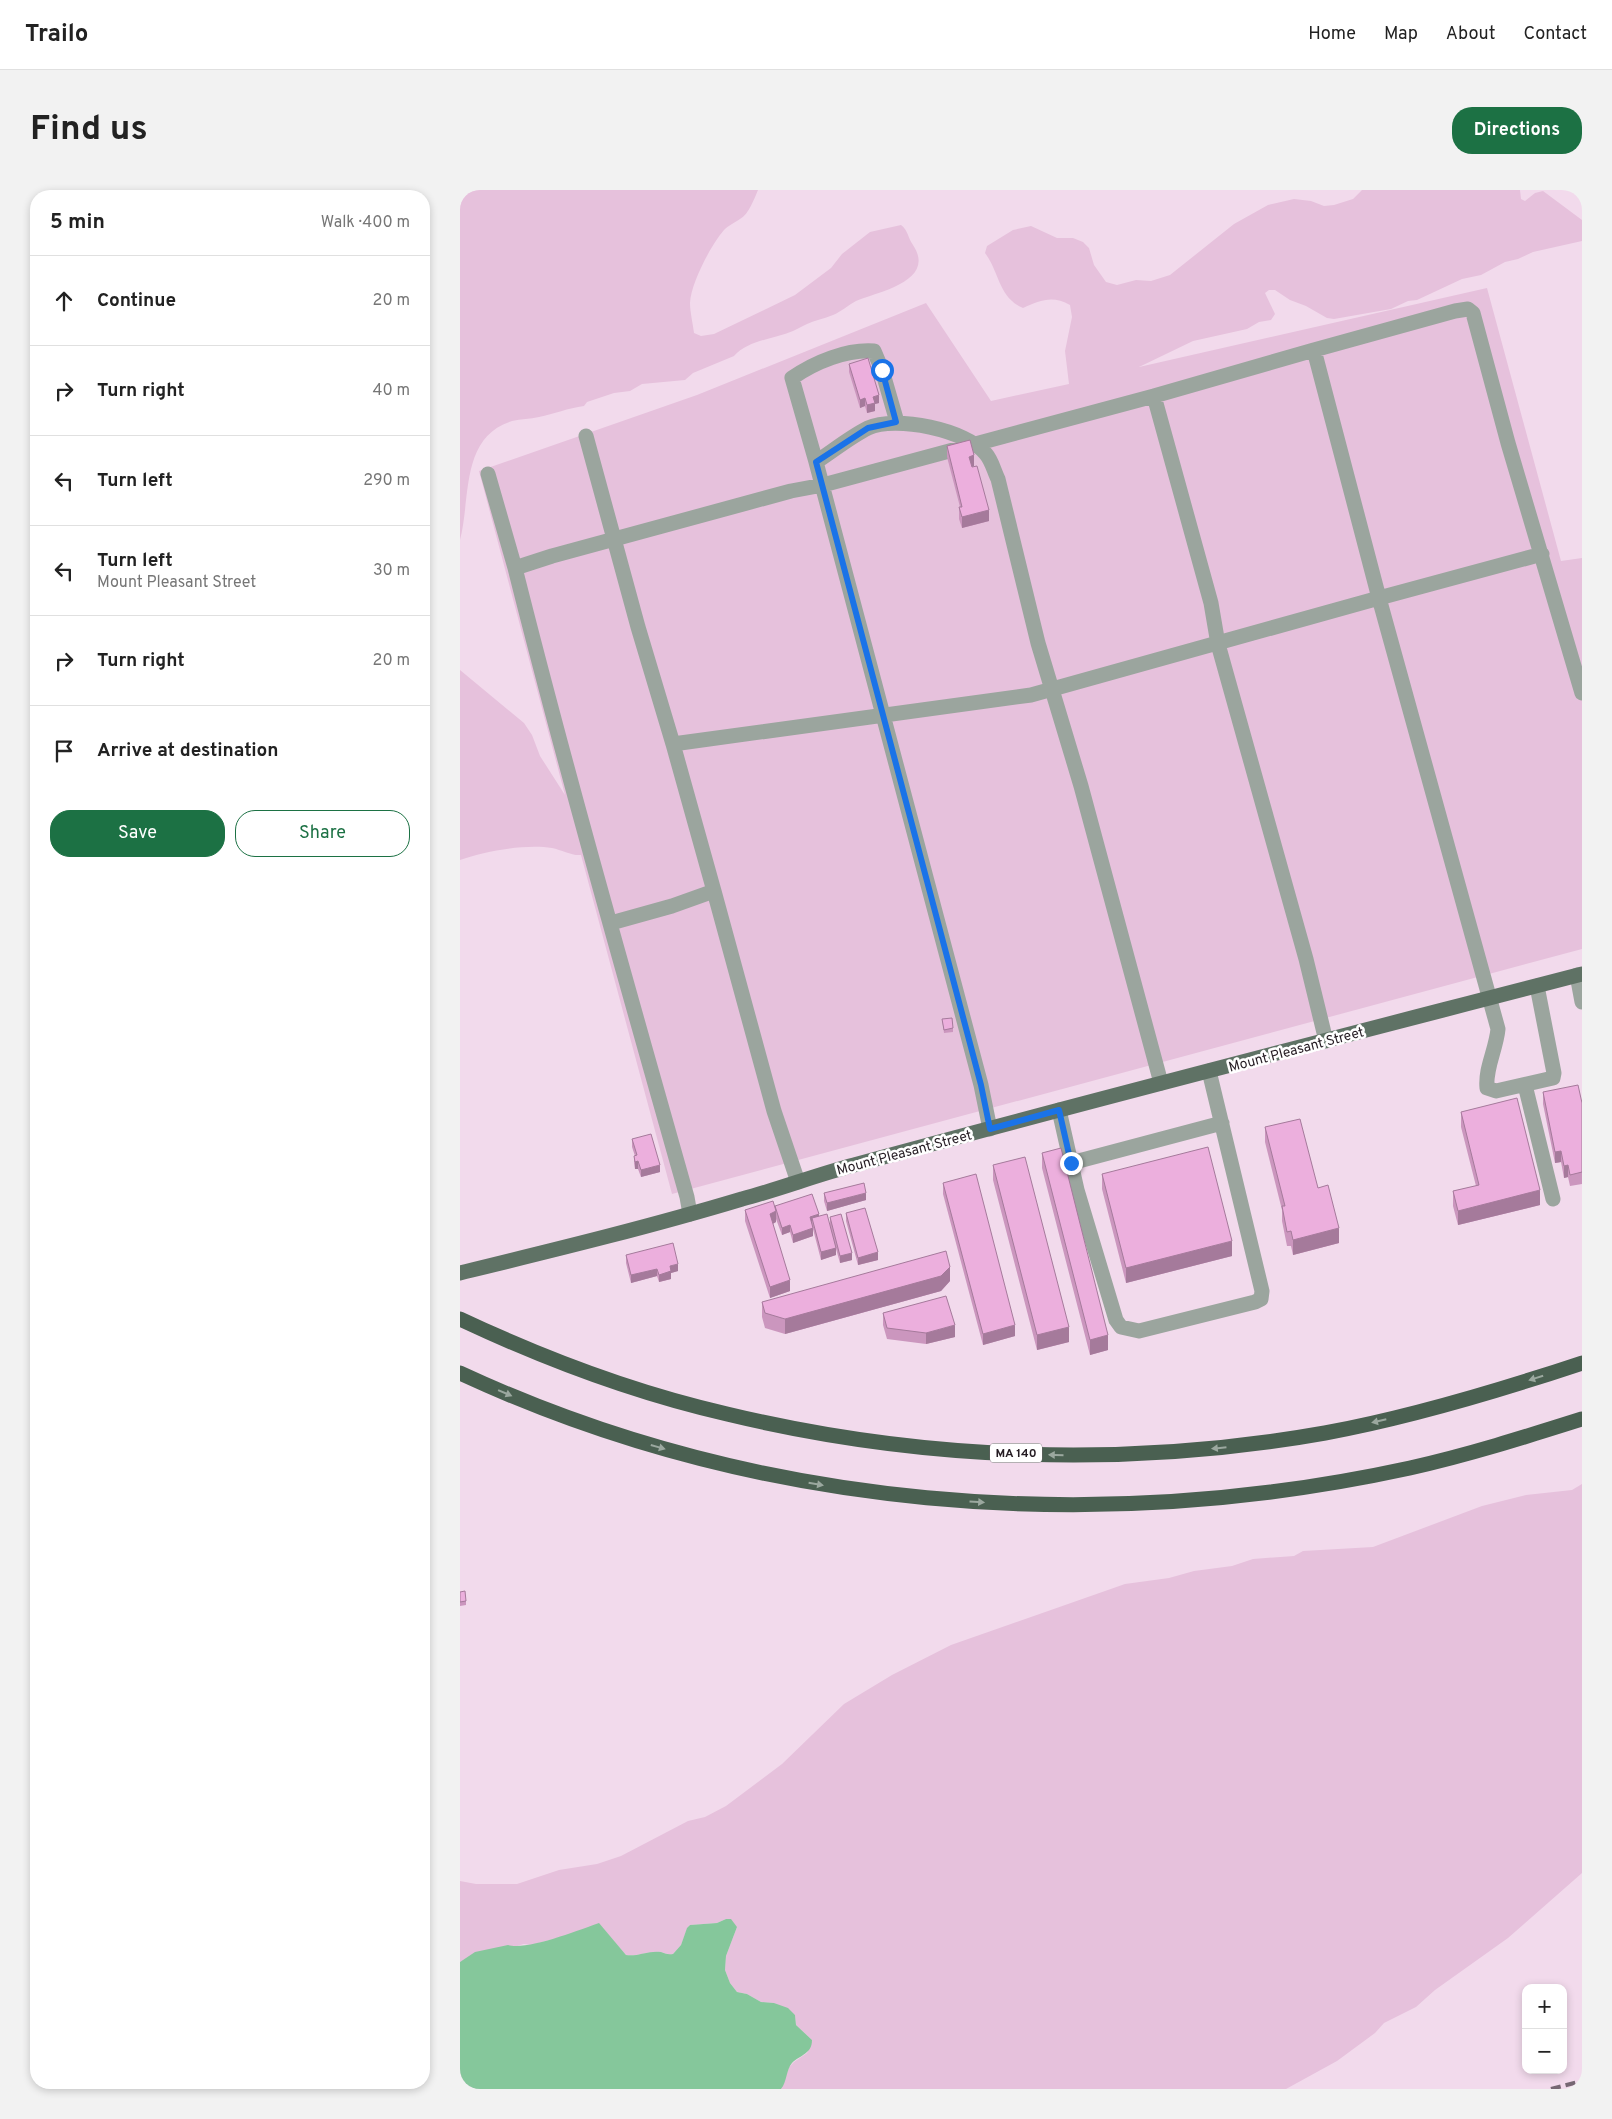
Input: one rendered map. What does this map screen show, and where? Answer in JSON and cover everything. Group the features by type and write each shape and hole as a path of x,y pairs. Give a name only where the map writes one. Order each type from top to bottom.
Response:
{"highway":[{"name":"MA 140","path":"460,1319 581,1369 644,1391 725,1414 790,1428 866,1440 955,1450 1040,1454 1161,1453 1237,1446 1325,1432 1414,1413 1582,1364"},
{"path":"460,1373 516,1398 594,1427 669,1450 739,1468 861,1491 1015,1504 1159,1503 1243,1495 1327,1483 1403,1469 1452,1457 1582,1419"}],"main road":[{"name":"Mount Pleasant Street","path":"460,1274 690,1214 850,1166 1059,1110 1580,975"}],"lane":[{"path":"515,568 614,539 1154,396 1314,350 1468,309 1473,313 1508,443 1582,693"},
{"path":"896,422 882,370 874,351 861,350 832,358 800,372 792,378 981,1085 990,1129"},
{"path":"1314,350 1379,598 1498,1029 1497,1044 1486,1076 1488,1088 1496,1091 1554,1078 1537,986"},
{"path":"1154,396 1211,603 1218,644 1301,940 1326,1041"},
{"path":"816,462 868,428 896,422 946,430 986,454 998,479 1038,643 1053,690 1161,1083"},
{"path":"586,436 774,1111 798,1182"},
{"path":"488,474 515,568 585,836 611,923 687,1197 690,1214"},
{"path":"673,744 1031,695 1542,554"},
{"path":"611,923 714,891"},
{"path":"1580,975 1582,1002"},
{"path":"1059,1110 1077,1190 1116,1320 1121,1328 1139,1331 1254,1302 1261,1299 1262,1291 1209,1071"},
{"path":"1525,1085 1553,1199"},
{"path":"1071,1163 1222,1123"}],"shaded area":[{"path":"460,190 758,190 746,214 726,228 719,237 708,254 694,285 690,307 694,333 701,336 714,334 795,295 831,268 842,254 870,232 901,225 907,232 918,257 917,268 902,283 890,289 856,301 836,314 786,334 746,346 734,356 693,373 685,380 642,384 630,391 614,393 587,402 584,406 539,417 512,421 495,429 483,440 476,455 471,471 460,540"},
{"path":"1362,190 1520,190 1521,199 1525,201 1535,193 1543,191 1582,220 1582,241 1533,252 1518,259 1505,262 1481,275 1462,279 1417,300 1408,301 1391,309 1334,319 1327,318 1306,306 1290,300 1275,290 1269,290 1265,293 1275,314 1271,320 1259,322 1247,329 1193,341 1139,367 1487,288 1561,561 1582,558 1582,949 672,1194 581,855 552,848 530,847 493,851 460,860 460,670 524,723 532,735 540,756 565,795 479,471 697,395 926,303 991,401 1069,384 1065,351 1072,317 1070,305 1052,299 1023,308 1015,303 1004,291 985,253 987,246 1013,230 1031,226 1057,238 1073,238 1083,242 1089,248 1094,265 1106,282 1117,285 1136,280 1151,281 1170,275 1234,224 1268,205 1294,199 1311,201 1324,206 1334,205 1353,199"},
{"path":"1582,1484 1582,1873 1508,1938 1435,1990 1416,2007 1384,2023 1375,2033 1337,2061 1286,2089 781,2089 789,2067 807,2053 812,2040 796,2025 795,2015 774,2003 761,2002 747,1994 737,1992 730,1983 725,1970 726,1956 737,1927 726,1919 717,1923 690,1925 681,1945 673,1954 652,1952 626,1955 599,1924 568,1935 531,1945 524,1944 460,1962 460,1881 476,1884 517,1884 559,1870 597,1864 621,1856 688,1821 705,1817 726,1806 782,1764 844,1704 892,1675 951,1645 1125,1584 1232,1566 1253,1559 1294,1556 1303,1551 1373,1547 1482,1506 1526,1495 1572,1490"},
{"path":"731,1919 737,1927 726,1956 725,1970 730,1983 737,1992 747,1994 761,2002 774,2003 788,2008 795,2015 796,2025 812,2040 808,2051 790,2066 781,2089 460,2089 460,1962 475,1952 508,1945 516,1946 539,1943 599,1923 626,1955 657,1952 673,1954 681,1945 687,1928 690,1925 717,1923"}],"building":[{"path":"868,358 879,395 873,397 875,403 867,405 865,398 860,400 849,364"},
{"path":"970,440 974,455 969,457 972,467 977,466 989,510 962,517 959,507 962,507 947,446"},
{"path":"952,1018 953,1028 944,1030 942,1019"},
{"path":"1578,1085 1582,1103 1582,1172 1570,1175 1568,1165 1564,1166 1561,1151 1555,1152 1543,1092"},
{"path":"1517,1098 1540,1190 1458,1211 1453,1191 1479,1185 1461,1112"},
{"path":"1300,1119 1318,1188 1328,1185 1339,1228 1293,1240 1291,1231 1287,1232 1282,1206 1285,1206 1265,1127"},
{"path":"651,1134 660,1165 641,1170 638,1161 635,1162 634,1156 637,1155 632,1139"},
{"path":"1208,1147 1232,1241 1126,1268 1102,1174"},
{"path":"1061,1148 1108,1335 1090,1340 1042,1153"},
{"path":"1025,1157 1069,1327 1037,1335 993,1165"},
{"path":"976,1174 1015,1325 983,1334 943,1183"},
{"path":"864,1183 866,1193 827,1203 824,1193"},
{"path":"812,1194 819,1214 810,1217 813,1228 793,1235 790,1225 782,1228 775,1206"},
{"path":"773,1201 776,1211 770,1214 790,1280 770,1287 745,1210"},
{"path":"865,1208 878,1252 858,1258 846,1213"},
{"path":"827,1214 836,1248 821,1252 812,1218"},
{"path":"841,1214 852,1253 840,1256 830,1217"},
{"path":"673,1243 678,1264 670,1266 671,1271 659,1275 657,1269 631,1275 626,1255"},
{"path":"946,1251 950,1267 941,1276 785,1319 765,1313 762,1302"},
{"path":"946,1296 955,1325 926,1333 887,1328 883,1313"},
{"path":"465,1591 466,1601 460,1602 460,1592"}],"railway":[{"path":"1551,2089 1582,2081"}],"route":[{"path":"882,370 896,422 868,428 816,462 883,714 903,798 981,1085 990,1129 1059,1110 1071,1163"}]}
